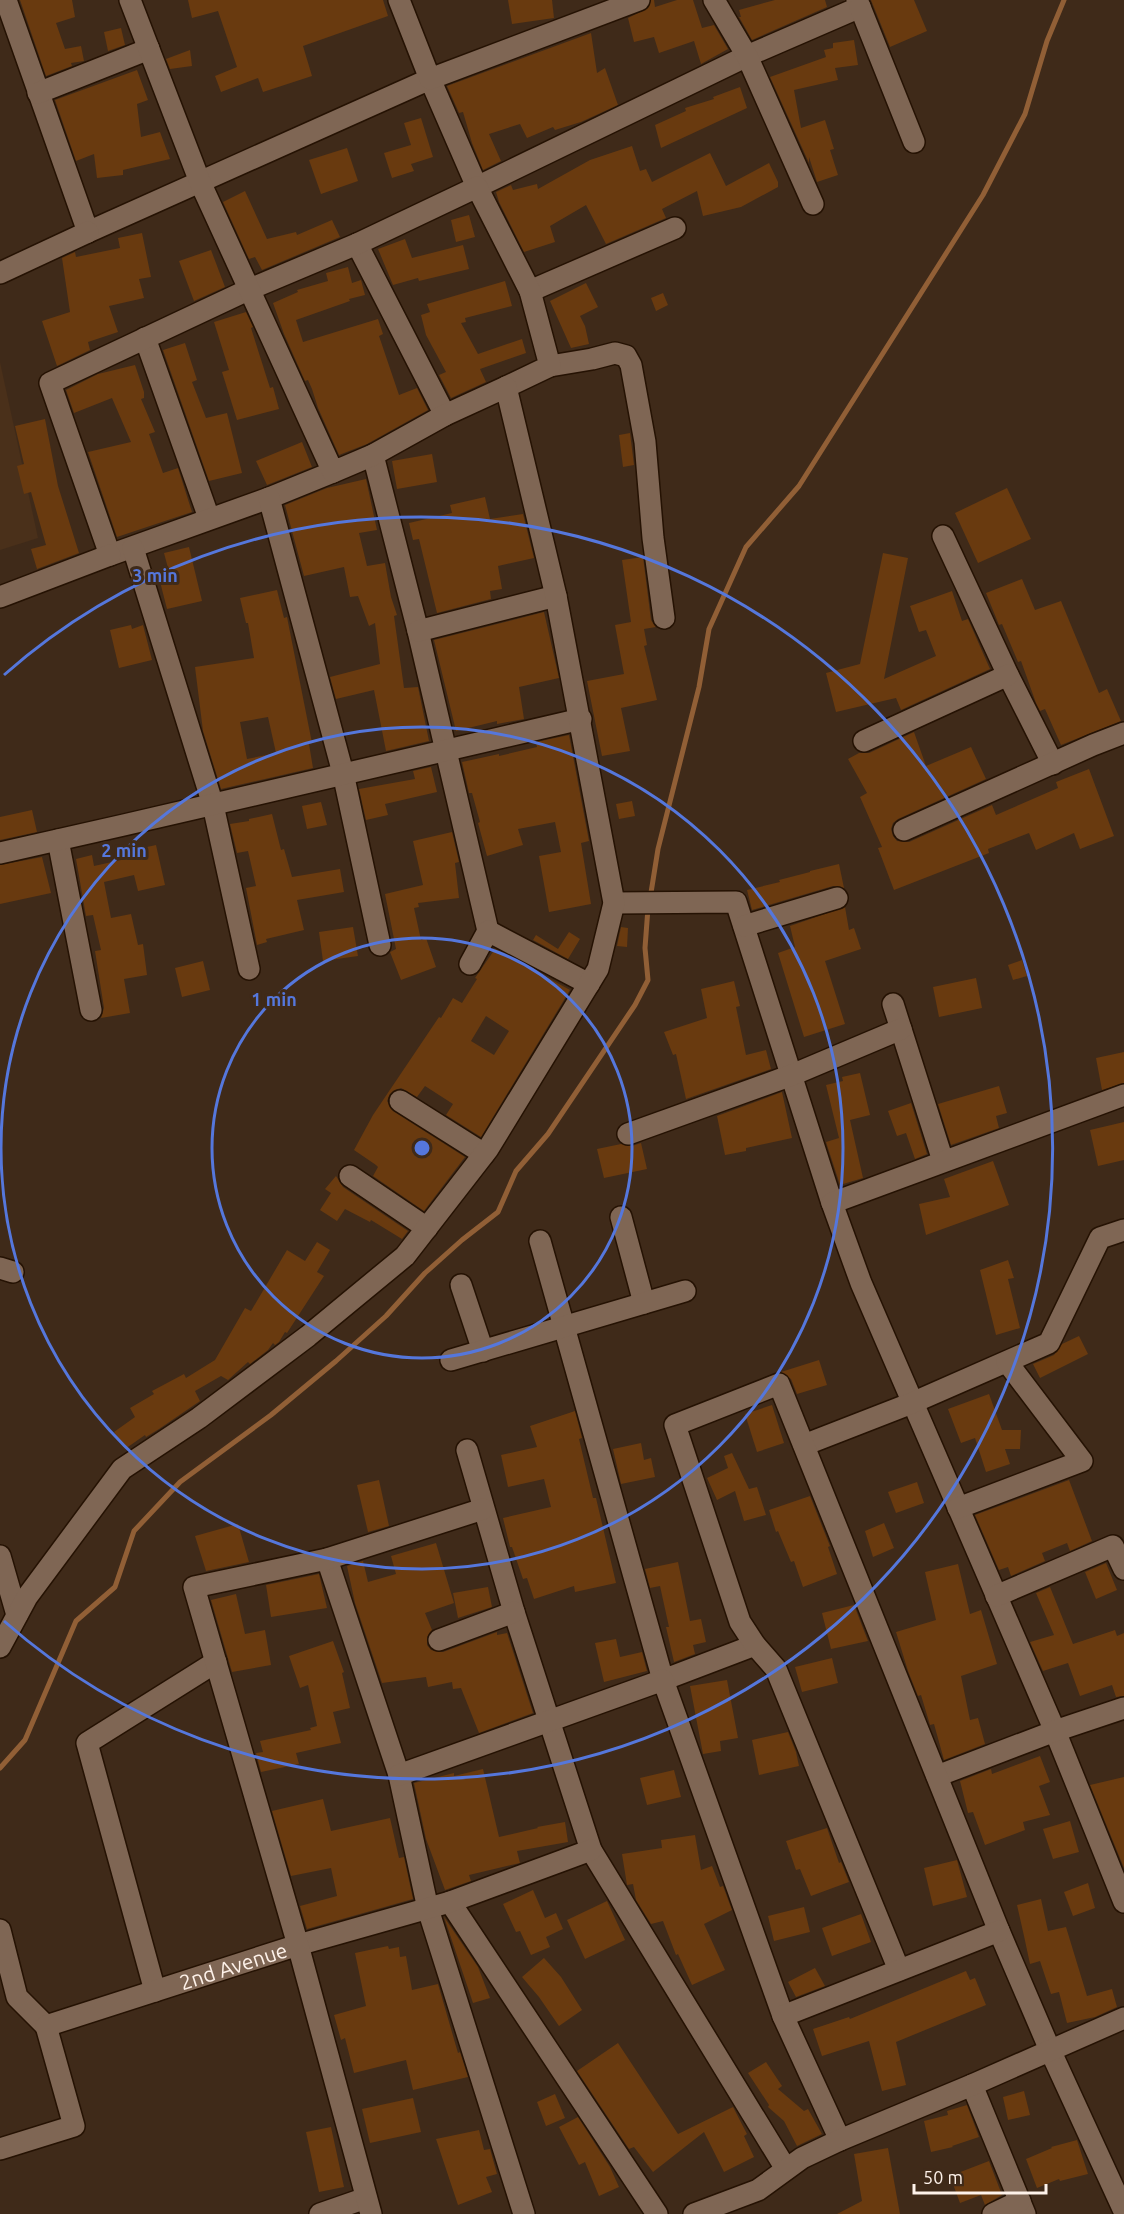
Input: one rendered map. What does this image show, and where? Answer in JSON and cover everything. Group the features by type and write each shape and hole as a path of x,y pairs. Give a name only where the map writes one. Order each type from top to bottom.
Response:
{"street":[{"path":"6,0 88,232"},
{"path":"130,0 200,182 333,472"},
{"path":"399,0 430,79 477,187 530,291 550,366"},
{"path":"0,273 342,116 430,79 639,0"},
{"path":"714,0 747,56 813,204"},
{"path":"110,555 50,383 250,288 357,244 858,4 914,142"},
{"path":"38,93 149,49"},
{"path":"530,291 675,228"},
{"path":"357,244 446,415"},
{"path":"145,338 209,518"},
{"path":"0,597 209,518 269,498 333,472 373,455 446,415 550,366 615,353 626,356 631,365 645,442 652,528 664,618"},
{"path":"0,1647 27,1597 122,1469 199,1418 309,1336 405,1256 484,1154 598,969 615,903 556,596 507,387"},
{"path":"373,455 418,631 488,931 470,964"},
{"path":"269,498 343,773 380,945"},
{"path":"943,536 1008,675 1053,764"},
{"path":"133,548 213,805 249,969"},
{"path":"418,631 556,596"},
{"path":"864,741 1008,675"},
{"path":"0,853 580,719"},
{"path":"904,830 1124,733"},
{"path":"58,840 91,1010"},
{"path":"744,927 837,898"},
{"path":"615,903 736,902 832,1203 861,1283 1121,1888"},
{"path":"488,931 590,984"},
{"path":"893,1004 943,1161"},
{"path":"628,1134 792,1075 901,1029"},
{"path":"832,1203 1124,1095"},
{"path":"400,1101 484,1154"},
{"path":"350,1176 427,1228"},
{"path":"621,1217 644,1303"},
{"path":"804,1445 912,1403 1049,1343 1100,1238 1124,1230"},
{"path":"540,1241 663,1680 783,2016 840,2140"},
{"path":"461,1285 483,1351"},
{"path":"450,1360 685,1291"},
{"path":"958,1508 1082,1461 1007,1362"},
{"path":"899,1970 776,1669 755,1645 740,1622 675,1425 779,1384 999,1931 1050,2050 1124,2211"},
{"path":"467,1449 514,1612 591,1850 786,2169"},
{"path":"320,2214 369,2206 298,1945 194,1587 327,1559 483,1509"},
{"path":"996,1596 1113,1546 1124,1569"},
{"path":"0,1556 17,1615"},
{"path":"327,1559 399,1775 428,1909 524,2214"},
{"path":"439,1640 514,1612"},
{"path":"399,1775 755,1645"},
{"path":"155,1991 87,1743 216,1662"},
{"path":"937,1776 1055,1731 1124,1708"},
{"name":"2nd Avenue","path":"46,2026 298,1945 450,1902 591,1850"},
{"path":"450,1902 657,2214"},
{"path":"0,1930 17,1997 46,2026 74,2126 0,2149"},
{"path":"783,2016 999,1931"},
{"path":"694,2214 758,2190 801,2158 840,2140 1124,2018"},
{"path":"972,2085 1022,2208 993,2214"}],"shaded area":[{"path":"0,362 38,538 0,550"}],"building":[{"path":"20,0 72,0 75,17 56,23 65,49 81,46 84,61 71,63 72,66 46,76"},
{"path":"188,0 383,0 388,16 303,46 312,76 263,92 258,78 221,92 215,76 237,67 218,11 192,18"},
{"path":"508,0 552,0 554,18 512,24"},
{"path":"651,0 654,0 655,7 677,0 693,0 702,28 714,25 728,49 701,64 694,41 659,53 654,37 634,42 628,18 648,8"},
{"path":"775,0 825,0 827,7 752,40 739,17 741,17 739,10"},
{"path":"871,0 914,0 927,31 890,47"},
{"path":"121,28 125,45 108,51 104,32"},
{"path":"591,33 597,73 605,68 618,105 581,122 555,130 553,127 527,138 520,124 489,134 501,161 483,170 463,112 459,113 447,86"},
{"path":"854,40 858,65 835,68 838,80 794,90 801,128 825,120 834,149 830,150 838,175 817,182 809,157 809,163 770,77 826,57 824,50 833,48 833,43"},
{"path":"190,50 192,66 170,69 166,59"},
{"path":"137,70 148,100 137,104 141,137 160,132 170,159 123,170 123,175 97,178 94,154 76,161 55,100"},
{"path":"740,87 747,108 661,148 655,125 686,111 685,108 714,99 713,97"},
{"path":"421,118 433,157 411,164 414,171 392,178 384,153 411,145 404,123"},
{"path":"632,146 640,171 646,169 652,182 710,153 726,186 769,163 778,187 741,207 703,216 697,191 662,209 666,218 606,244 586,205 550,226 555,242 524,252 496,192 511,185 513,190 537,184 538,189 590,160"},
{"path":"347,148 358,181 321,194 309,160"},
{"path":"245,191 267,239 296,232 297,235 332,220 340,237 262,270 255,257 249,259 223,202"},
{"path":"469,215 475,237 456,242 451,220"},
{"path":"142,233 151,277 139,279 144,298 109,306 118,332 88,342 90,350 57,366 42,321 70,312 62,258 75,252 76,257 120,248 118,238"},
{"path":"405,239 412,258 463,245 469,269 393,285 378,249"},
{"path":"211,250 225,287 194,301 179,261"},
{"path":"348,267 352,283 361,280 365,295 296,320 303,342 378,319 383,334 379,336 399,395 417,388 428,410 367,444 339,455 308,380 305,381 284,334 273,303 298,292 297,290 328,281 326,273"},
{"path":"505,281 512,306 465,318 466,322 461,323 478,354 522,339 526,353 480,369 486,382 451,398 439,375 446,372 426,335 421,315 430,312 427,304"},
{"path":"586,283 598,307 580,316 589,344 571,348 550,301"},
{"path":"663,293 668,305 656,311 651,298"},
{"path":"246,312 279,409 237,420 222,372 229,370 214,322"},
{"path":"185,343 197,380 192,382 206,418 227,413 242,473 209,481 163,350"},
{"path":"135,365 144,392 144,398 141,399 155,432 149,434 163,473 178,468 192,512 117,537 88,452 131,442 112,398 74,413 66,390 98,374"},
{"path":"45,419 58,486 79,553 37,569 31,549 46,545 31,492 24,494 17,466 24,464 15,426"},
{"path":"630,433 634,465 623,467 619,435"},
{"path":"302,442 312,467 267,485 256,461"},
{"path":"432,454 437,482 397,489 392,461"},
{"path":"366,479 377,530 359,533 367,566 385,563 397,615 394,616 404,688 418,687 429,741 386,751 374,690 336,699 330,677 380,664 375,623 369,626 358,596 350,597 344,567 304,576 285,505 327,488"},
{"path":"1007,488 1031,539 978,563 955,513"},
{"path":"485,497 490,519 523,514 534,558 498,566 502,589 490,591 491,599 437,613 419,539 413,540 409,523 452,513 450,505"},
{"path":"189,547 202,601 167,609 157,570 168,568 164,553"},
{"path":"883,553 908,558 884,679 936,656 926,630 919,632 910,606 952,591 962,621 968,619 990,669 901,710 896,698 836,712 826,673 860,664"},
{"path":"643,557 651,620 656,627 644,629 647,645 644,646 657,700 621,708 630,751 602,756 587,681 624,674 615,625 631,622 622,560"},
{"path":"1022,579 1035,610 1061,601 1099,693 1107,689 1121,721 1061,745 1045,709 1040,711 1036,703 1021,661 1018,662 986,593"},
{"path":"277,590 284,618 287,617 312,743 309,744 313,768 221,789 203,731 195,667 254,658 248,623 246,623 240,598","holes":["268,717 276,753 247,759 240,722"]},
{"path":"544,612 559,678 519,687 524,719 497,724 497,721 456,731 434,640"},
{"path":"131,625 132,629 143,625 152,660 119,668 110,630"},
{"path":"914,732 926,766 971,747 986,779 898,819 893,823 891,829 897,841 909,842 992,805 996,815 1058,788 1056,782 1089,769 1114,836 1080,849 1074,833 1036,850 1029,833 988,849 989,853 894,890 878,848 882,847 860,797 867,793 848,759 859,753 869,753"},
{"path":"569,735 589,841 581,843 591,904 549,912 539,856 561,852 555,822 518,829 523,845 487,856 478,823 480,822 472,793 469,793 462,762 537,747 536,742"},
{"path":"431,767 437,792 385,804 388,815 366,820 359,789 415,779 413,771"},
{"path":"632,801 635,816 619,819 616,804"},
{"path":"321,802 327,825 307,829 302,806"},
{"path":"32,810 37,832 0,840 0,817"},
{"path":"272,814 281,850 284,849 292,877 340,869 344,892 297,900 304,930 266,939 267,942 257,945 246,888 256,886 248,851 237,853 230,824"},
{"path":"452,832 459,862 455,863 459,898 418,903 419,907 414,908 421,940 426,938 436,967 401,980 390,952 396,949 385,894 423,885 413,841"},
{"path":"156,845 165,885 138,891 134,875 104,882 111,918 131,914 138,945 143,944 147,975 124,979 130,1013 101,1018 104,1008 95,951 101,950 93,915 86,916 76,859 92,855 94,866 130,858 129,851"},
{"path":"42,857 51,893 0,904 0,865"},
{"path":"839,864 844,888 833,886 752,910 747,890"},
{"path":"845,907 849,930 854,928 861,949 825,961 845,1024 804,1037 778,953 795,947 790,926"},
{"path":"353,927 358,956 323,961 319,932"},
{"path":"621,927 628,928 627,947 617,946"},
{"path":"569,932 580,939 568,959 533,940 536,935 558,949"},
{"path":"495,949 570,990 481,1137 446,1115 453,1104 425,1086 417,1097 401,1088 390,1094 387,1101 393,1111 465,1157 424,1211 373,1176 378,1167 354,1150 373,1115 439,1017 441,1018 453,998 462,1003 477,979 475,978","holes":["486,1016 509,1031 494,1055 471,1041"]},
{"path":"1022,960 1027,976 1013,980 1008,965"},
{"path":"203,961 210,990 182,997 175,968"},
{"path":"976,978 982,1008 939,1017 933,987"},
{"path":"734,981 740,1006 736,1007 746,1055 766,1050 771,1069 686,1099 676,1054 673,1055 664,1032 707,1018 701,989"},
{"path":"1124,1052 1124,1083 1102,1090 1096,1058"},
{"path":"860,1073 870,1115 850,1120 863,1178 840,1185 826,1142 839,1138 826,1085 843,1081 842,1077"},
{"path":"999,1086 1007,1113 996,1116 999,1128 951,1145 938,1104"},
{"path":"782,1092 792,1138 725,1155 717,1116"},
{"path":"911,1103 927,1154 915,1159 906,1133 897,1136 888,1111"},
{"path":"1124,1122 1124,1160 1098,1166 1090,1130"},
{"path":"641,1143 647,1169 604,1178 597,1149"},
{"path":"993,1161 1009,1205 926,1235 919,1204 950,1197 944,1179"},
{"path":"336,1176 343,1187 408,1231 402,1239 371,1220 370,1222 345,1209 337,1221 320,1210 331,1193 325,1189"},
{"path":"317,1242 330,1250 317,1272 324,1276 279,1342 275,1345 273,1343 268,1350 250,1364 248,1362 228,1380 221,1376 195,1391 200,1401 125,1449 114,1432 135,1417 130,1408 154,1394 152,1391 184,1374 186,1378 215,1360 245,1308 251,1311 287,1250 305,1261"},
{"path":"1008,1260 1014,1278 1008,1279 1020,1328 996,1335 980,1270"},
{"path":"1079,1336 1088,1354 1040,1378 1033,1364 1054,1355 1062,1344"},
{"path":"819,1360 827,1385 797,1394 791,1379 781,1372"},
{"path":"989,1394 1002,1430 1021,1430 1020,1449 1005,1449 1010,1464 986,1472 975,1438 961,1443 948,1409"},
{"path":"772,1405 784,1443 757,1452 745,1414"},
{"path":"575,1411 593,1498 596,1498 616,1583 575,1592 574,1586 534,1599 527,1578 523,1579 512,1547 510,1547 503,1518 551,1507 544,1479 508,1487 501,1455 537,1447 530,1426"},
{"path":"641,1443 644,1460 651,1458 655,1477 621,1484 613,1449"},
{"path":"732,1453 749,1489 757,1487 766,1515 744,1521 735,1491 717,1500 707,1478 728,1468 724,1456"},
{"path":"379,1480 389,1526 368,1532 357,1485"},
{"path":"1069,1480 1092,1541 1070,1551 1067,1543 1042,1553 1045,1561 1011,1576 1008,1567 999,1570 975,1515"},
{"path":"917,1482 924,1503 896,1513 888,1492"},
{"path":"810,1496 830,1546 828,1547 837,1574 803,1587 794,1561 791,1562 778,1531 776,1532 769,1510"},
{"path":"884,1523 894,1548 873,1557 865,1531"},
{"path":"238,1524 249,1562 206,1571 195,1536"},
{"path":"436,1543 454,1603 425,1613 432,1630 427,1637 427,1645 431,1650 443,1652 497,1632 497,1635 507,1633 533,1713 479,1733 461,1688 453,1689 452,1682 428,1687 426,1677 382,1683 355,1603 347,1566 363,1561 368,1582 396,1574 391,1556"},
{"path":"678,1562 690,1621 701,1619 706,1642 693,1645 695,1654 674,1662 660,1586 650,1588 645,1569"},
{"path":"1106,1563 1117,1590 1096,1599 1085,1572"},
{"path":"958,1564 970,1614 981,1610 997,1664 961,1676 970,1720 978,1718 985,1744 944,1760 934,1724 930,1725 921,1695 918,1696 896,1632 936,1620 925,1572"},
{"path":"319,1574 327,1608 271,1617 266,1585"},
{"path":"488,1587 492,1607 458,1618 453,1593"},
{"path":"1050,1587 1073,1644 1115,1630 1117,1636 1124,1633 1124,1696 1116,1697 1112,1685 1080,1696 1068,1663 1043,1671 1030,1642 1054,1635 1036,1593"},
{"path":"236,1594 245,1634 265,1630 271,1665 232,1672 211,1600"},
{"path":"854,1605 868,1641 831,1649 822,1613"},
{"path":"616,1639 620,1657 642,1652 647,1671 604,1682 595,1643"},
{"path":"333,1641 344,1672 342,1673 350,1708 333,1712 341,1743 296,1753 299,1764 261,1772 256,1753 263,1752 260,1741 311,1730 310,1728 317,1726 308,1685 300,1688 289,1656"},
{"path":"832,1658 838,1683 802,1692 795,1667"},
{"path":"727,1680 738,1738 720,1741 721,1751 703,1754 690,1686"},
{"path":"788,1732 799,1766 759,1775 752,1740"},
{"path":"1040,1756 1050,1782 1039,1786 1050,1815 1023,1822 1025,1830 985,1845 973,1812 968,1813 960,1781 991,1769 992,1774"},
{"path":"483,1769 499,1837 565,1822 568,1842 517,1851 520,1863 469,1875 471,1881 445,1890 426,1839 414,1783 454,1773 454,1776"},
{"path":"674,1770 681,1797 647,1805 640,1778"},
{"path":"1124,1777 1124,1868 1090,1785"},
{"path":"323,1799 331,1831 390,1818 399,1858 404,1857 413,1899 307,1929 300,1906 337,1896 331,1868 291,1876 272,1811"},
{"path":"1070,1821 1079,1852 1053,1859 1043,1829"},
{"path":"827,1828 839,1863 841,1862 849,1882 811,1896 800,1869 796,1870 786,1841"},
{"path":"695,1835 701,1870 712,1866 732,1910 704,1924 725,1970 692,1985 678,1954 676,1955 663,1921 651,1924 636,1900 633,1884 627,1885 622,1854 662,1848 661,1840"},
{"path":"957,1860 967,1897 933,1906 924,1868"},
{"path":"1088,1883 1095,1908 1073,1916 1064,1892"},
{"path":"533,1890 545,1918 556,1913 563,1929 546,1937 550,1947 531,1955 520,1931 516,1932 503,1904"},
{"path":"1041,1899 1048,1931 1066,1927 1087,1996 1112,1989 1117,2007 1095,2017 1067,2023 1059,1992 1051,1994 1040,1961 1030,1964 1017,1905"},
{"path":"607,1901 625,1940 585,1959 567,1920"},
{"path":"804,1907 810,1932 774,1941 768,1916"},
{"path":"861,1914 871,1942 832,1956 822,1928"},
{"path":"444,1917 478,1967 490,1998 473,2003"},
{"path":"388,1946 389,1949 399,1947 400,1957 406,1956 412,1990 438,1984 458,2053 460,2052 468,2077 413,2090 406,2060 354,2073 345,2038 341,2040 334,2015 366,2006 355,1953"},
{"path":"544,1958 561,1977 582,2010 559,2026 522,1977"},
{"path":"815,1968 825,1986 796,1997 788,1982"},
{"path":"966,1971 970,1980 975,1978 986,2005 896,2042 906,2085 882,2091 869,2041 822,2056 813,2029 849,2017 850,2019"},
{"path":"618,2043 678,2134 733,2107 747,2134 744,2136 754,2157 724,2172 704,2132 653,2172 634,2147 629,2149 577,2071"},
{"path":"766,2062 782,2086 778,2089 804,2111 808,2109 822,2134 797,2146 784,2121 768,2107 769,2105 748,2073"},
{"path":"1024,2091 1030,2115 1008,2120 1003,2097"},
{"path":"555,2094 565,2118 546,2126 537,2102"},
{"path":"413,2098 421,2132 370,2143 362,2109"},
{"path":"967,2105 979,2137 931,2152 924,2121 948,2115 947,2111"},
{"path":"578,2117 610,2167 619,2187 599,2196 585,2162 579,2165 559,2127"},
{"path":"331,2127 344,2187 319,2192 306,2132"},
{"path":"479,2130 484,2150 490,2149 497,2174 486,2177 492,2192 458,2205 436,2139"},
{"path":"1077,2140 1088,2174 1060,2181 1059,2179 1037,2188 1026,2159 1051,2147"},
{"path":"888,2148 900,2214 837,2214 862,2201 854,2154"},
{"path":"989,2161 1002,2195 985,2205 981,2195 960,2203 950,2176"}],"waterway":[{"path":"650,899 658,849 699,687 709,629 746,547 799,486 983,195 1025,114 1047,41 1064,0"},
{"path":"0,1768 25,1740 76,1621 115,1587 134,1531 180,1482 271,1415 336,1361 386,1316 425,1273 498,1212 516,1171 548,1134 635,1005 648,980 645,948 648,908"}]}
